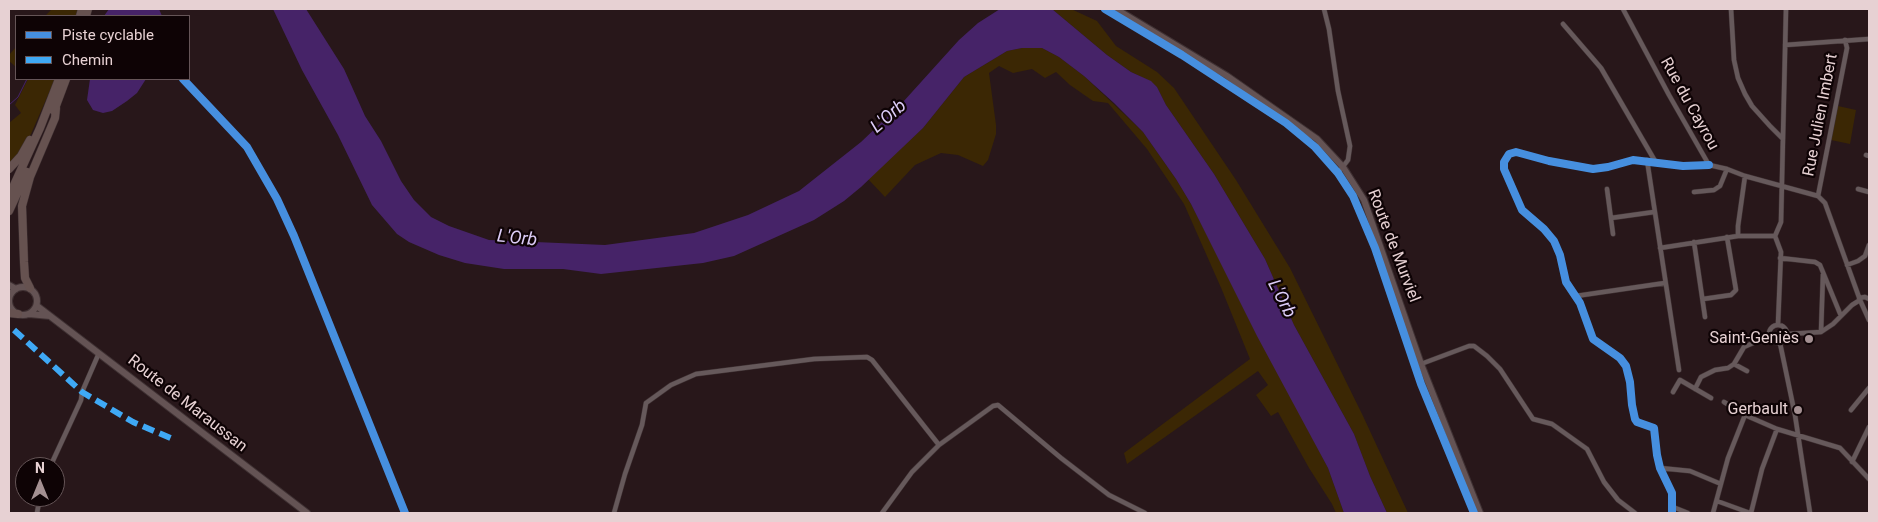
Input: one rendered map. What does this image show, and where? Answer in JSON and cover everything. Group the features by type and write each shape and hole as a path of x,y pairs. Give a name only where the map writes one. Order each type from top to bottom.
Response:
{"highway":[{"path":"9,211 53,104 59,80"},
{"path":"9,196 65,80"},
{"path":"9,169 21,156 44,109 53,104"},
{"path":"30,288 25,278 22,206 30,177 55,118 53,104"},
{"path":"9,313 18,314"}],"main road":[{"name":"Route de Murviel","path":"1116,9 1227,76 1317,139 1343,167 1364,200 1421,364 1480,513"},
{"path":"9,285 16,289"},
{"path":"21,287 30,288 36,294 37,306 29,314 18,314 10,305 9,296 21,287"},
{"name":"Route de Maraussan","path":"37,306 307,513"},
{"name":"Route de Maraussan","path":"29,314 50,316"}],"street":[{"path":"1324,9 1329,29 1338,91 1350,146 1350,154 1338,173"},
{"name":"Rue du Cayrou","path":"1624,9 1669,95 1709,165 1818,196"},
{"path":"1732,9 1734,60 1738,78 1752,106 1783,139"},
{"path":"1778,324 1780,248 1775,236 1781,222 1786,9"},
{"path":"1563,24 1601,68 1655,161"},
{"path":"1785,45 1869,38"},
{"name":"Rue Julien Imbert","path":"1818,196 1847,48 1845,40"},
{"path":"184,80 247,146 277,199 294,236 405,513"},
{"path":"1771,128 1780,126 1784,121"},
{"path":"1672,513 1671,487 1660,468 1656,455 1654,428 1637,422 1635,419 1626,366 1620,358 1593,339 1576,296 1566,282 1560,255 1554,241 1544,229 1522,210 1517,201 1504,169 1505,158 1511,153 1516,152 1549,161 1593,169 1633,160 1647,160 1683,166 1709,165"},
{"path":"1647,160 1679,370"},
{"path":"1694,192 1714,190 1720,186 1728,169"},
{"path":"1738,236 1745,176"},
{"path":"1607,189 1613,234"},
{"path":"1858,189 1869,192"},
{"path":"1818,196 1825,203 1869,320"},
{"path":"1611,218 1654,212"},
{"path":"1660,248 1727,237 1775,236"},
{"path":"1703,299 1731,295 1736,290 1727,237"},
{"path":"1694,242 1705,317"},
{"path":"1847,265 1858,262 1865,256 1869,245"},
{"path":"1780,258 1815,262 1820,265 1841,316"},
{"path":"1822,332 1824,272"},
{"path":"1576,296 1665,283"},
{"path":"1788,334 1822,332 1860,299 1865,297 1869,299"},
{"path":"1863,306 1869,304"},
{"path":"1778,324 1784,326 1788,334 1786,340 1780,343 1772,341 1769,336 1771,328 1778,324"},
{"path":"1695,389 1702,377 1715,370 1728,368 1734,364 1744,347 1769,336"},
{"path":"1780,343 1798,436 1810,513"},
{"path":"1421,364 1469,346 1474,346 1500,369 1533,419 1552,424 1587,449 1604,482 1618,500 1635,513"},
{"path":"55,457 81,400 82,392 99,353"},
{"path":"614,513 642,426 646,403 671,385 696,374 814,359 867,357 872,360 939,445"},
{"path":"1734,364 1746,371"},
{"path":"1673,392 1680,380 1711,398"},
{"path":"1851,410 1869,388"},
{"path":"1724,402 1745,415 1777,429 1840,448 1869,478"},
{"path":"882,513 912,472 939,445 993,406 998,405 1108,495 1145,513"},
{"path":"1713,513 1728,458 1745,415"},
{"path":"1852,462 1869,427"},
{"path":"1717,501 1751,513 1762,469 1777,429"},
{"path":"1660,468 1690,471 1722,484"},
{"path":"1673,507 1688,513"}],"shaded area":[{"path":"52,9 78,9 76,15 46,15"},
{"path":"1052,9 1071,9 1097,21 1116,46 1157,72 1174,88 1236,180 1290,268 1363,416 1408,513 1387,513 1354,434 1294,325 1265,259 1214,174 1166,105 1157,87 1107,55"},
{"path":"15,48 15,66 9,61 9,55"},
{"path":"1022,48 1042,48 1059,57 1084,76 1143,132 1176,179 1191,204 1328,468 1344,513 1336,513 1278,412 1271,416 1256,395 1268,385 1258,371 1127,464 1124,453 1250,359 1184,204 1147,149 1108,103 1093,101 1070,85 1056,72 1045,78 1032,69 1013,73 999,66 989,73 996,134 988,160 983,166 958,155 941,153 915,165 885,197 868,179 923,128 964,77 1007,51"},
{"path":"28,80 55,80 31,134 18,156 9,166 9,123 21,113 15,105"},
{"path":"1838,106 1856,110 1850,144 1831,140"}],"water":[{"path":"109,9 159,9 162,15 105,15"},
{"name":"L'Orb","path":"273,9 306,9 344,69 365,116 381,141 401,181 414,200 431,217 449,226 489,240 605,245 694,233 748,215 799,191 861,142 903,102 959,40 978,23 1000,9 1052,9 1107,55 1131,72 1151,81 1157,87 1166,105 1214,174 1265,259 1294,325 1354,434 1387,513 1344,513 1328,468 1257,336 1191,204 1176,179 1143,132 1114,103 1084,76 1059,57 1042,48 1022,48 1007,51 964,77 923,128 861,187 844,201 814,220 734,256 703,263 601,274 563,269 504,269 465,263 439,255 409,242 397,234 372,205 338,135 302,70"},
{"path":"90,80 145,80 137,93 112,111 103,113 93,110 87,100"}],"waterway":[{"path":"9,105 18,97 26,80"}],"marked path":[{"path":"14,330 82,392 133,422 175,440"}],"cycle path":[{"path":"1105,9 1182,55 1286,123 1315,147 1338,173 1353,196 1375,248 1421,384 1474,513"},
{"path":"184,80 247,147 277,199 294,236 405,513"},
{"path":"1672,513 1672,493 1660,468 1654,428 1637,422 1635,419 1626,366 1620,358 1593,339 1580,303 1566,282 1560,255 1554,241 1544,229 1522,210 1504,169 1504,162 1509,154 1516,152 1549,161 1593,169 1633,160 1683,166 1709,165"}],"place":[{"name":"Saint-Geniès","path":"1809,339"},
{"name":"Gerbault","path":"1798,410"}]}
